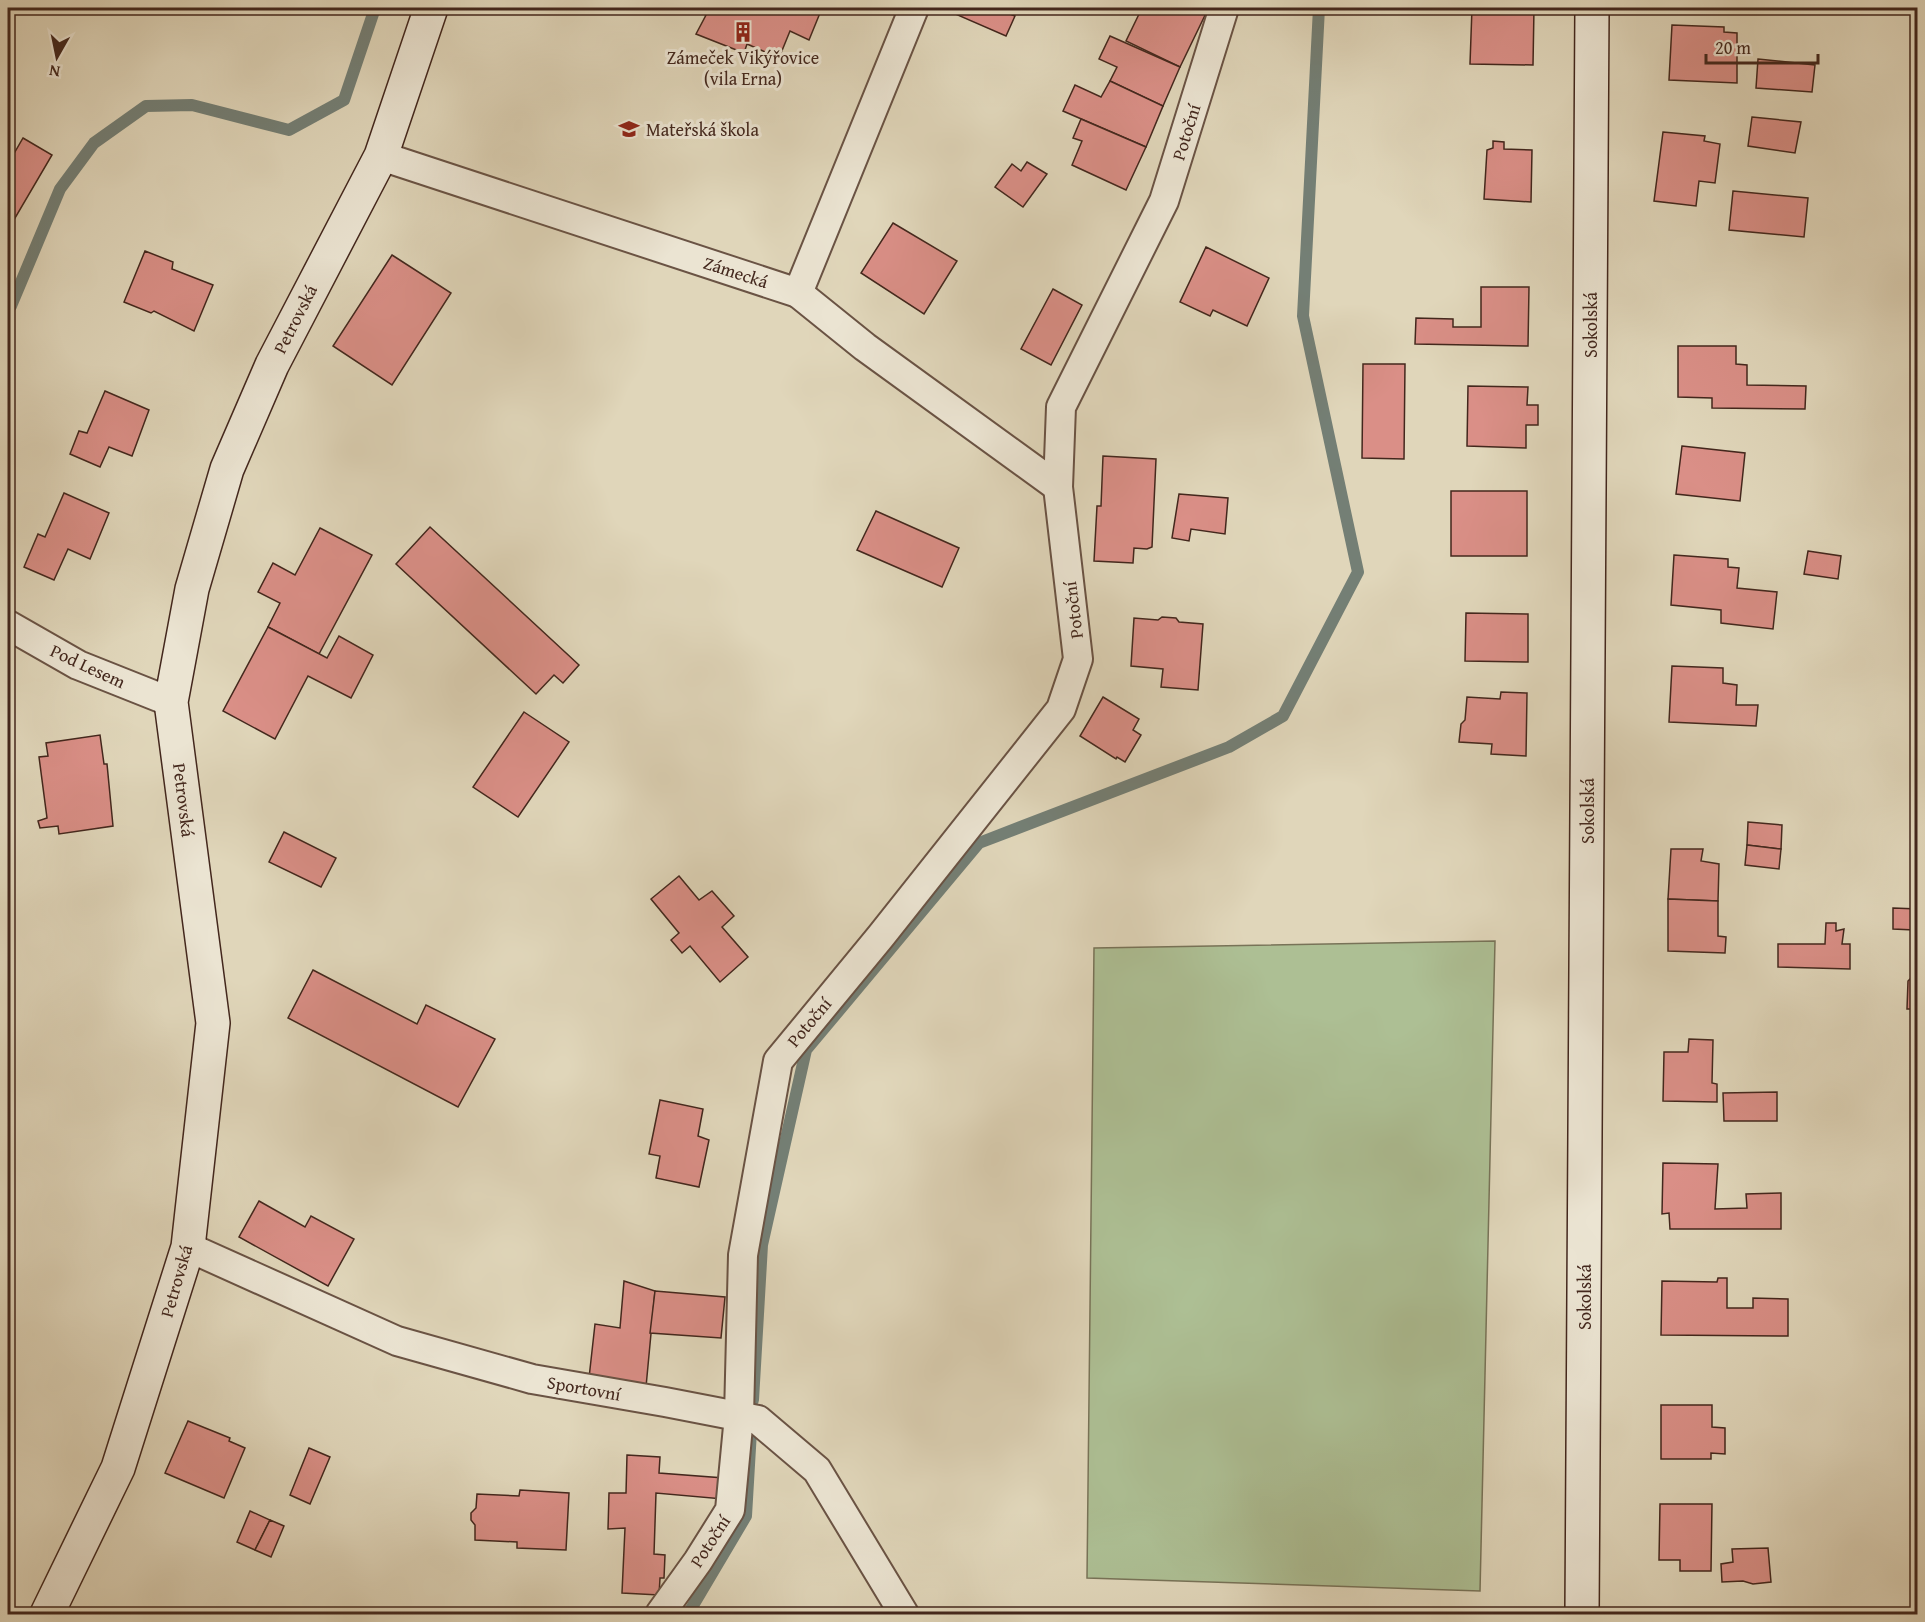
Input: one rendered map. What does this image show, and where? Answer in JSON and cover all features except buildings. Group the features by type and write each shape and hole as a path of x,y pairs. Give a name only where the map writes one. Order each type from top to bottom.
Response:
{"street":[{"name":"Petrovská","path":"47,1614 118,1468 188,1246 213,1023 171,702 192,590 226,469 272,365 323,263 381,156 431,8"},
{"path":"914,8 798,293 865,347 1058,487"},
{"name":"Potoční","path":"660,1614 698,1561 730,1510 748,1418 743,1255 778,1061 881,936 1061,709 1078,658 1058,487 1061,407 1164,201 1224,8"},
{"name":"Sokolská","path":"1582,1614 1592,8"},
{"name":"Zámecká","path":"381,156 798,293"},
{"name":"Pod Lesem","path":"8,625 78,665 171,702"},
{"name":"Sportovní","path":"188,1246 397,1341 532,1379 748,1418"},
{"path":"748,1418 817,1470 904,1614"}],"green space":[{"path":"1495,941 1480,1591 1087,1578 1094,948"}],"waterway":[{"path":"8,310 60,189 94,143 146,106 192,105 289,130 344,100 375,8"},
{"path":"753,1400 762,1245 806,1050 979,843 1229,747 1283,716 1358,572 1303,316 1319,8"},
{"path":"688,1614 746,1516 751,1431"}],"place":[{"name":"Zámeček Vikýřovice (vila Erna)","path":"743,32"},
{"name":"Mateřská škola","path":"629,129"}]}
